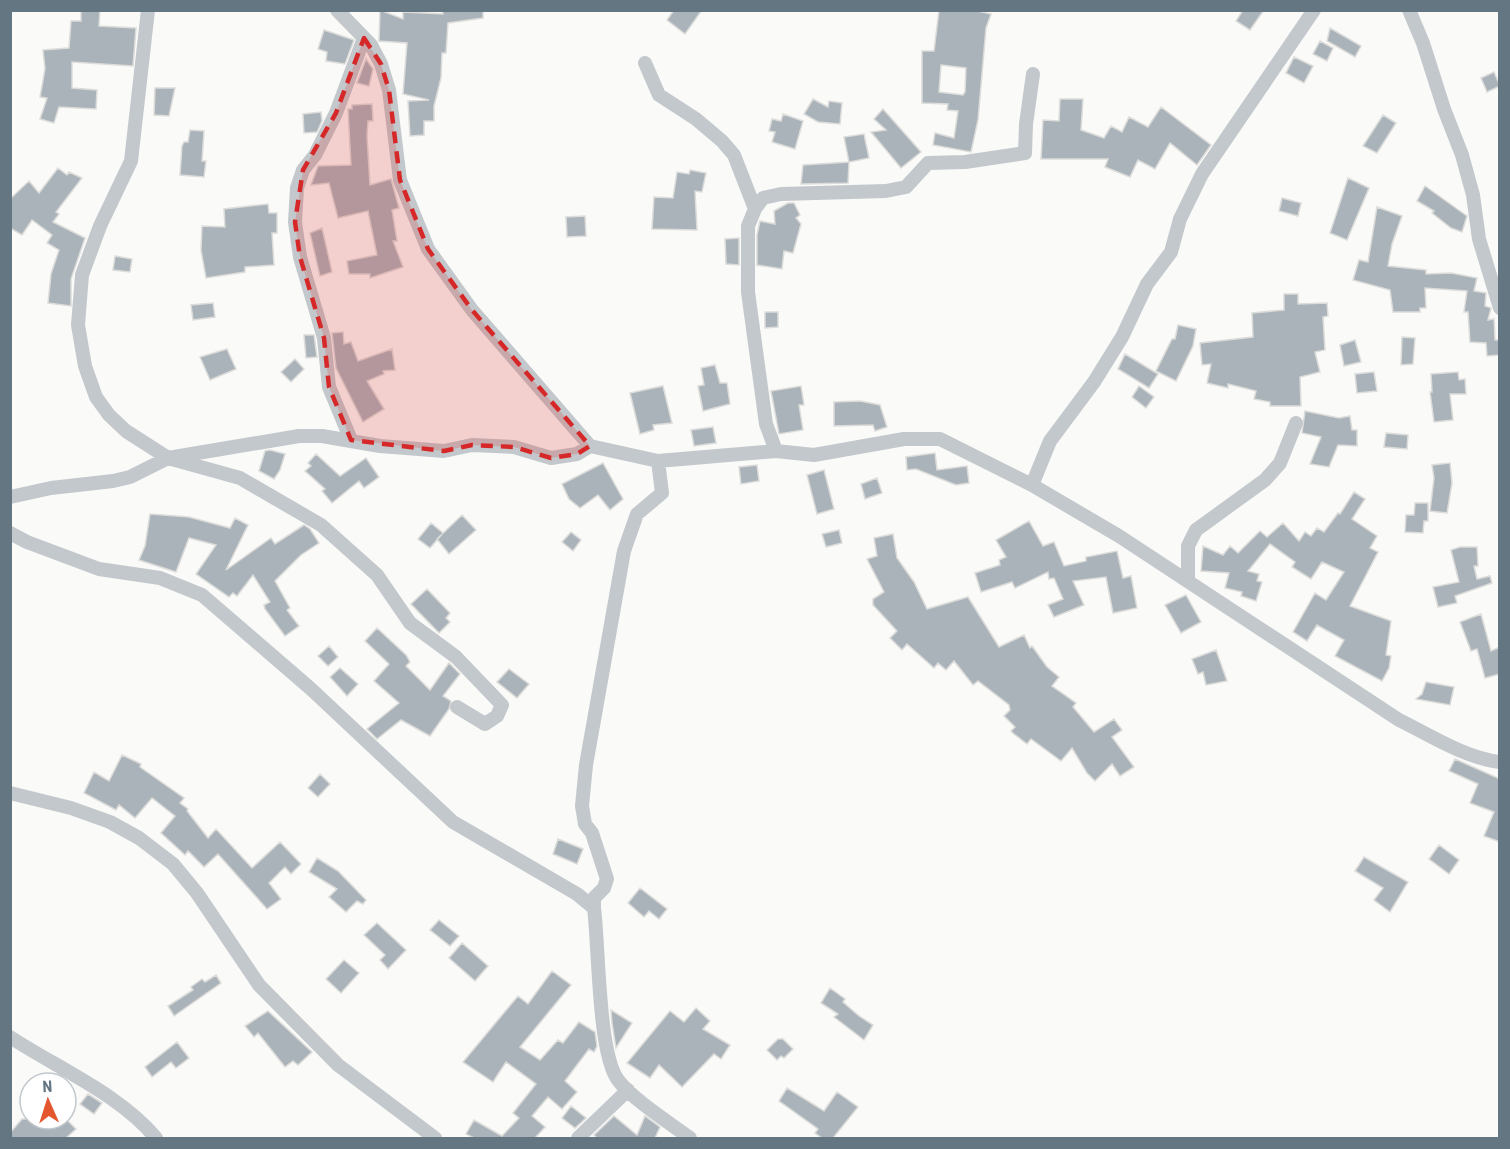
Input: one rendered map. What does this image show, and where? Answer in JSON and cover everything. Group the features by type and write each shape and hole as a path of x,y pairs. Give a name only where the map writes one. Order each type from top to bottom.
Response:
{"street":[{"path":"148,10 131,161 100,226 81,275 78,325 85,366 96,397 109,415 126,431 168,458 240,478 321,525 377,575 410,624 456,657 502,705 497,716 485,724 457,706"},
{"path":"338,10 364,38 381,63 386,81 400,180 428,249 472,310 590,446 657,461 776,451 814,455 904,439 940,439 1032,485 1188,580 1399,720 1488,761 1500,762"},
{"path":"1032,485 1050,441 1094,382 1122,337 1147,284 1171,252 1180,219 1202,174 1314,10"},
{"path":"1409,10 1462,155 1473,195 1479,239 1500,308"},
{"path":"351,440 329,387 324,338 300,257 296,222 297,188 303,170 319,149 336,113 364,38"},
{"path":"645,63 659,95 696,119 722,141 734,155 755,209"},
{"path":"776,451 766,424 748,292 748,225 755,209 763,198 781,194 886,191 906,187 928,163 965,162 1025,153 1026,124 1033,74"},
{"path":"1188,580 1188,546 1196,530 1265,480 1280,463 1296,423"},
{"path":"10,497 51,488 113,481 130,477 168,458 299,436 444,451 472,446 514,447 551,458 577,454 590,446"},
{"path":"657,461 662,493 637,514 622,562 586,765 582,806 585,824 592,833 607,879 604,888 594,898 594,908 603,1029 613,1072 628,1090 689,1138"},
{"path":"10,533 27,542 99,569 160,578 202,595 326,703 453,822 577,894 594,908"},
{"path":"10,793 71,808 110,822 139,838 173,864 197,893 259,985 338,1065 435,1138"},
{"path":"10,1037 88,1084 148,1128 156,1138"},
{"path":"578,1138 628,1090"}],"highlighted area":[{"path":"364,38 381,64 389,90 400,180 428,249 472,310 590,446 577,454 551,458 514,447 472,445 444,451 351,440 329,387 324,338 300,257 295,222 303,170 336,113"}],"building":[{"path":"81,10 100,10 99,26 136,28 133,66 72,62 72,88 97,90 96,109 59,107 54,123 40,119 47,98 40,97 45,69 43,50 69,48 71,21 81,21"},
{"path":"380,10 403,19 403,12 443,14 442,10 483,10 483,18 448,23 446,53 442,53 441,78 434,106 434,121 424,121 424,135 410,136 408,101 429,100 403,94 407,43 379,41"},
{"path":"674,10 702,10 685,34 667,20"},
{"path":"939,10 973,10 991,14 986,28 978,120 971,152 933,145 935,133 954,138 958,111 947,110 948,104 922,103 922,51 934,51","holes":["941,65 966,68 963,95 939,92"]},
{"path":"1243,10 1264,10 1250,30 1236,21"},
{"path":"1330,28 1361,46 1355,57 1327,41"},
{"path":"324,30 354,40 345,64 326,61 327,52 318,49"},
{"path":"1320,41 1333,48 1327,61 1313,54"},
{"path":"1294,57 1313,66 1304,83 1286,73"},
{"path":"366,59 373,69 369,86 357,83"},
{"path":"1494,72 1500,86 1487,92 1481,78"},
{"path":"155,88 175,88 169,116 154,115"},
{"path":"813,99 828,107 829,101 842,103 840,124 818,122 804,114"},
{"path":"1060,99 1083,99 1081,130 1104,138 1111,126 1122,132 1129,117 1148,127 1161,107 1211,145 1197,165 1170,143 1155,169 1138,160 1130,177 1105,167 1108,159 1041,159 1043,120 1059,121"},
{"path":"372,104 373,121 368,121 367,136 370,185 391,179 399,208 392,210 397,241 393,241 403,267 370,278 370,274 349,274 347,261 377,255 368,211 338,218 329,183 311,185 318,166 351,165 348,109 352,109 352,105"},
{"path":"883,109 921,152 901,168 871,132 886,130 874,119"},
{"path":"321,112 322,121 317,132 304,133 303,114"},
{"path":"783,114 803,121 795,149 772,142 775,132 769,131 772,119 781,121"},
{"path":"1383,115 1396,123 1377,153 1363,146"},
{"path":"190,130 204,131 202,161 206,161 204,177 180,175 182,146 184,142 188,142"},
{"path":"864,134 869,158 849,162 844,137"},
{"path":"849,162 848,183 801,184 803,165"},
{"path":"58,168 67,175 69,172 82,178 56,212 59,214 53,222 85,238 71,279 71,306 48,303 51,274 59,250 47,243 52,235 32,220 22,235 10,228 10,199 29,181 39,193"},
{"path":"690,170 706,173 702,192 695,191 697,230 652,229 654,197 673,198 677,172 689,174"},
{"path":"1348,178 1369,188 1347,240 1330,233"},
{"path":"1425,186 1467,216 1462,232 1451,228 1432,213 1434,211 1417,201"},
{"path":"1282,198 1301,203 1298,216 1279,211"},
{"path":"788,203 794,203 800,215 796,218 801,224 793,253 784,251 782,269 757,265 757,235 760,221 775,224 774,211"},
{"path":"268,204 269,213 277,213 277,233 272,233 274,265 245,267 245,272 206,278 201,250 202,226 225,227 224,209"},
{"path":"1377,207 1402,216 1392,244 1388,266 1426,270 1426,274 1451,273 1477,278 1474,291 1486,293 1485,306 1491,308 1488,320 1494,319 1495,340 1500,340 1500,355 1487,356 1486,343 1470,342 1468,312 1464,312 1467,291 1425,288 1426,308 1420,308 1420,312 1393,312 1390,290 1353,280 1359,260 1368,262"},
{"path":"585,216 586,236 567,237 566,217"},
{"path":"322,228 332,272 320,276 310,233"},
{"path":"739,238 739,265 726,264 725,239"},
{"path":"115,256 132,259 130,272 113,270"},
{"path":"1284,294 1298,294 1298,304 1327,303 1328,316 1323,317 1325,350 1315,352 1320,372 1300,377 1301,406 1270,406 1270,402 1254,399 1256,391 1228,384 1228,388 1207,383 1211,364 1202,365 1200,343 1253,337 1252,313 1284,310"},
{"path":"213,303 215,317 193,320 191,305"},
{"path":"765,312 778,312 778,327 765,328"},
{"path":"1178,325 1196,329 1193,346 1176,381 1156,371 1172,339 1175,339"},
{"path":"343,332 344,344 351,342 358,361 392,349 395,370 383,371 384,374 367,381 384,409 363,422 336,368 332,333"},
{"path":"304,335 314,335 317,357 306,358"},
{"path":"1402,337 1415,338 1413,364 1401,365"},
{"path":"1355,340 1361,362 1344,366 1340,345"},
{"path":"227,349 236,369 210,380 200,357"},
{"path":"1125,354 1158,374 1149,388 1118,369"},
{"path":"295,359 304,369 291,382 281,372"},
{"path":"715,365 720,383 727,383 730,404 703,411 698,386 704,385 701,368"},
{"path":"1374,372 1377,391 1357,393 1355,374"},
{"path":"1458,372 1459,380 1465,379 1466,394 1450,394 1453,420 1434,422 1430,392 1432,392 1431,374"},
{"path":"663,386 672,423 653,425 654,430 640,434 630,393"},
{"path":"801,386 804,405 799,405 803,430 779,434 771,391"},
{"path":"1139,386 1154,397 1146,408 1132,397"},
{"path":"860,401 880,405 887,427 875,431 873,425 834,426 834,402"},
{"path":"1305,411 1339,418 1350,416 1352,430 1357,430 1357,446 1338,445 1329,467 1310,464 1321,437 1302,433"},
{"path":"713,427 716,443 694,446 691,430"},
{"path":"1386,433 1408,435 1407,449 1384,447"},
{"path":"265,451 285,454 280,470 274,479 259,471"},
{"path":"935,453 937,470 967,466 969,483 956,485 916,469 907,470 906,457"},
{"path":"316,454 340,476 366,458 379,477 364,488 359,481 332,503 322,491 325,489 305,471 311,466 308,463"},
{"path":"603,463 623,499 610,510 598,495 580,508 569,499 562,484"},
{"path":"1450,463 1452,483 1447,513 1430,511 1434,478 1432,465"},
{"path":"757,465 759,481 741,484 739,467"},
{"path":"824,470 834,509 817,514 807,475"},
{"path":"877,478 882,493 865,499 861,484"},
{"path":"1354,492 1365,499 1352,519 1377,536 1370,548 1378,552 1350,606 1391,621 1386,655 1391,656 1389,668 1382,681 1335,656 1344,640 1317,625 1307,641 1293,632 1315,593 1326,600 1344,572 1322,562 1311,579 1292,567 1295,562 1270,544 1248,571 1259,574 1257,581 1262,582 1256,601 1241,596 1242,592 1225,588 1229,573 1201,571 1203,546 1223,555 1230,546 1238,553 1260,531 1267,537 1283,523 1299,541 1305,532 1311,536 1317,528 1324,532 1338,513 1340,514"},
{"path":"1415,503 1428,503 1428,521 1424,521 1423,533 1405,532 1406,515 1414,515"},
{"path":"150,514 189,517 230,528 235,518 248,525 226,570 271,538 275,544 304,525 310,529 319,543 301,555 275,581 290,608 287,610 299,626 285,636 265,609 264,605 270,602 253,575 237,596 233,593 229,597 196,574 216,545 189,538 176,572 139,560 145,546"},
{"path":"462,515 476,530 449,554 437,539"},
{"path":"1029,521 1043,546 1054,542 1064,566 1086,561 1086,557 1117,551 1123,578 1131,576 1137,608 1113,613 1106,577 1073,581 1084,605 1054,617 1048,605 1063,599 1054,578 1049,579 1048,572 1015,588 1012,582 981,592 975,573 1000,565 999,560 1006,557 996,540"},
{"path":"431,523 443,533 430,548 418,539"},
{"path":"839,530 842,543 826,547 822,534"},
{"path":"571,532 581,540 573,551 562,542"},
{"path":"893,534 897,558 914,582 927,609 968,597 999,647 1024,635 1030,648 1032,646 1047,667 1059,677 1052,686 1076,703 1073,707 1094,732 1114,719 1122,730 1112,737 1134,767 1120,776 1112,764 1095,781 1087,773 1072,748 1061,761 1031,739 1027,744 1014,734 1011,731 1015,727 1004,716 1010,710 1009,705 978,681 973,685 954,661 946,670 938,663 934,668 907,644 902,650 890,638 897,631 873,605 873,599 884,592 867,559 877,556 874,538"},
{"path":"1460,547 1477,547 1478,566 1474,566 1477,579 1490,576 1492,583 1455,596 1457,603 1438,607 1433,587 1459,582 1451,550"},
{"path":"427,589 450,613 446,618 450,622 439,633 411,604"},
{"path":"1186,595 1201,622 1181,633 1165,605"},
{"path":"1481,614 1491,651 1500,647 1500,674 1485,678 1477,649 1471,651 1460,622"},
{"path":"377,628 406,655 410,662 406,666 430,690 449,663 460,674 443,696 451,701 449,709 430,736 401,720 377,739 367,729 399,703 374,681 389,664 365,641"},
{"path":"329,646 338,657 328,666 318,656"},
{"path":"1216,650 1227,681 1206,685 1203,672 1198,674 1192,659"},
{"path":"340,668 358,684 347,696 330,677"},
{"path":"509,669 529,684 517,698 497,682"},
{"path":"1426,682 1454,687 1450,705 1416,699 1422,694"},
{"path":"122,755 141,764 140,767 184,798 180,803 188,809 187,811 208,838 216,829 252,868 280,842 301,864 291,874 285,867 269,883 281,899 267,909 218,854 204,867 188,851 185,855 161,833 175,816 152,798 135,818 119,805 116,810 84,793 94,772 109,781"},
{"path":"1455,759 1500,779 1500,842 1484,836 1494,812 1470,803 1478,784 1449,771"},
{"path":"320,774 330,784 318,797 308,788"},
{"path":"558,839 583,849 577,864 553,854"},
{"path":"1439,845 1459,860 1449,874 1429,859"},
{"path":"1364,857 1408,882 1390,912 1374,900 1383,888 1355,871"},
{"path":"317,858 338,871 366,900 363,904 357,901 346,912 329,897 337,889 309,872"},
{"path":"640,888 667,909 659,919 649,911 644,917 628,903"},
{"path":"439,920 459,936 450,946 430,930"},
{"path":"377,923 406,950 388,969 380,960 385,955 364,935"},
{"path":"462,943 488,966 475,981 449,958"},
{"path":"344,960 359,973 341,993 326,979"},
{"path":"552,971 571,985 520,1047 540,1060 558,1040 563,1043 579,1022 595,1032 597,1046 594,1052 589,1049 565,1081 577,1092 562,1109 548,1097 532,1116 545,1127 535,1138 474,1138 466,1134 474,1120 502,1136 519,1118 513,1113 536,1084 506,1062 493,1082 463,1062 518,996 528,1004"},
{"path":"216,975 221,983 174,1016 168,1006 193,990 191,987 202,979 205,982"},
{"path":"830,988 845,999 843,1002 859,1016 873,1025 864,1040 834,1017 838,1014 821,1003"},
{"path":"696,1008 710,1021 703,1029 730,1045 721,1059 714,1054 682,1087 659,1065 650,1078 627,1063 670,1011 684,1022"},
{"path":"611,1010 632,1023 616,1048 612,1023"},
{"path":"268,1011 312,1052 298,1065 293,1061 285,1067 258,1033 254,1037 245,1026"},
{"path":"778,1039 783,1039 793,1049 784,1058 781,1056 777,1060 767,1050"},
{"path":"177,1042 189,1058 176,1068 171,1062 152,1077 145,1067"},
{"path":"787,1088 824,1111 837,1092 858,1107 833,1138 822,1138 815,1133 818,1129 779,1101"},
{"path":"88,1094 102,1103 94,1114 80,1104"},
{"path":"571,1106 586,1118 575,1128 562,1118"},
{"path":"614,1116 637,1135 645,1116 660,1127 655,1138 597,1138 594,1135"},
{"path":"18,1124 18,1131 74,1131 66,1138 10,1138 10,1133"}]}
